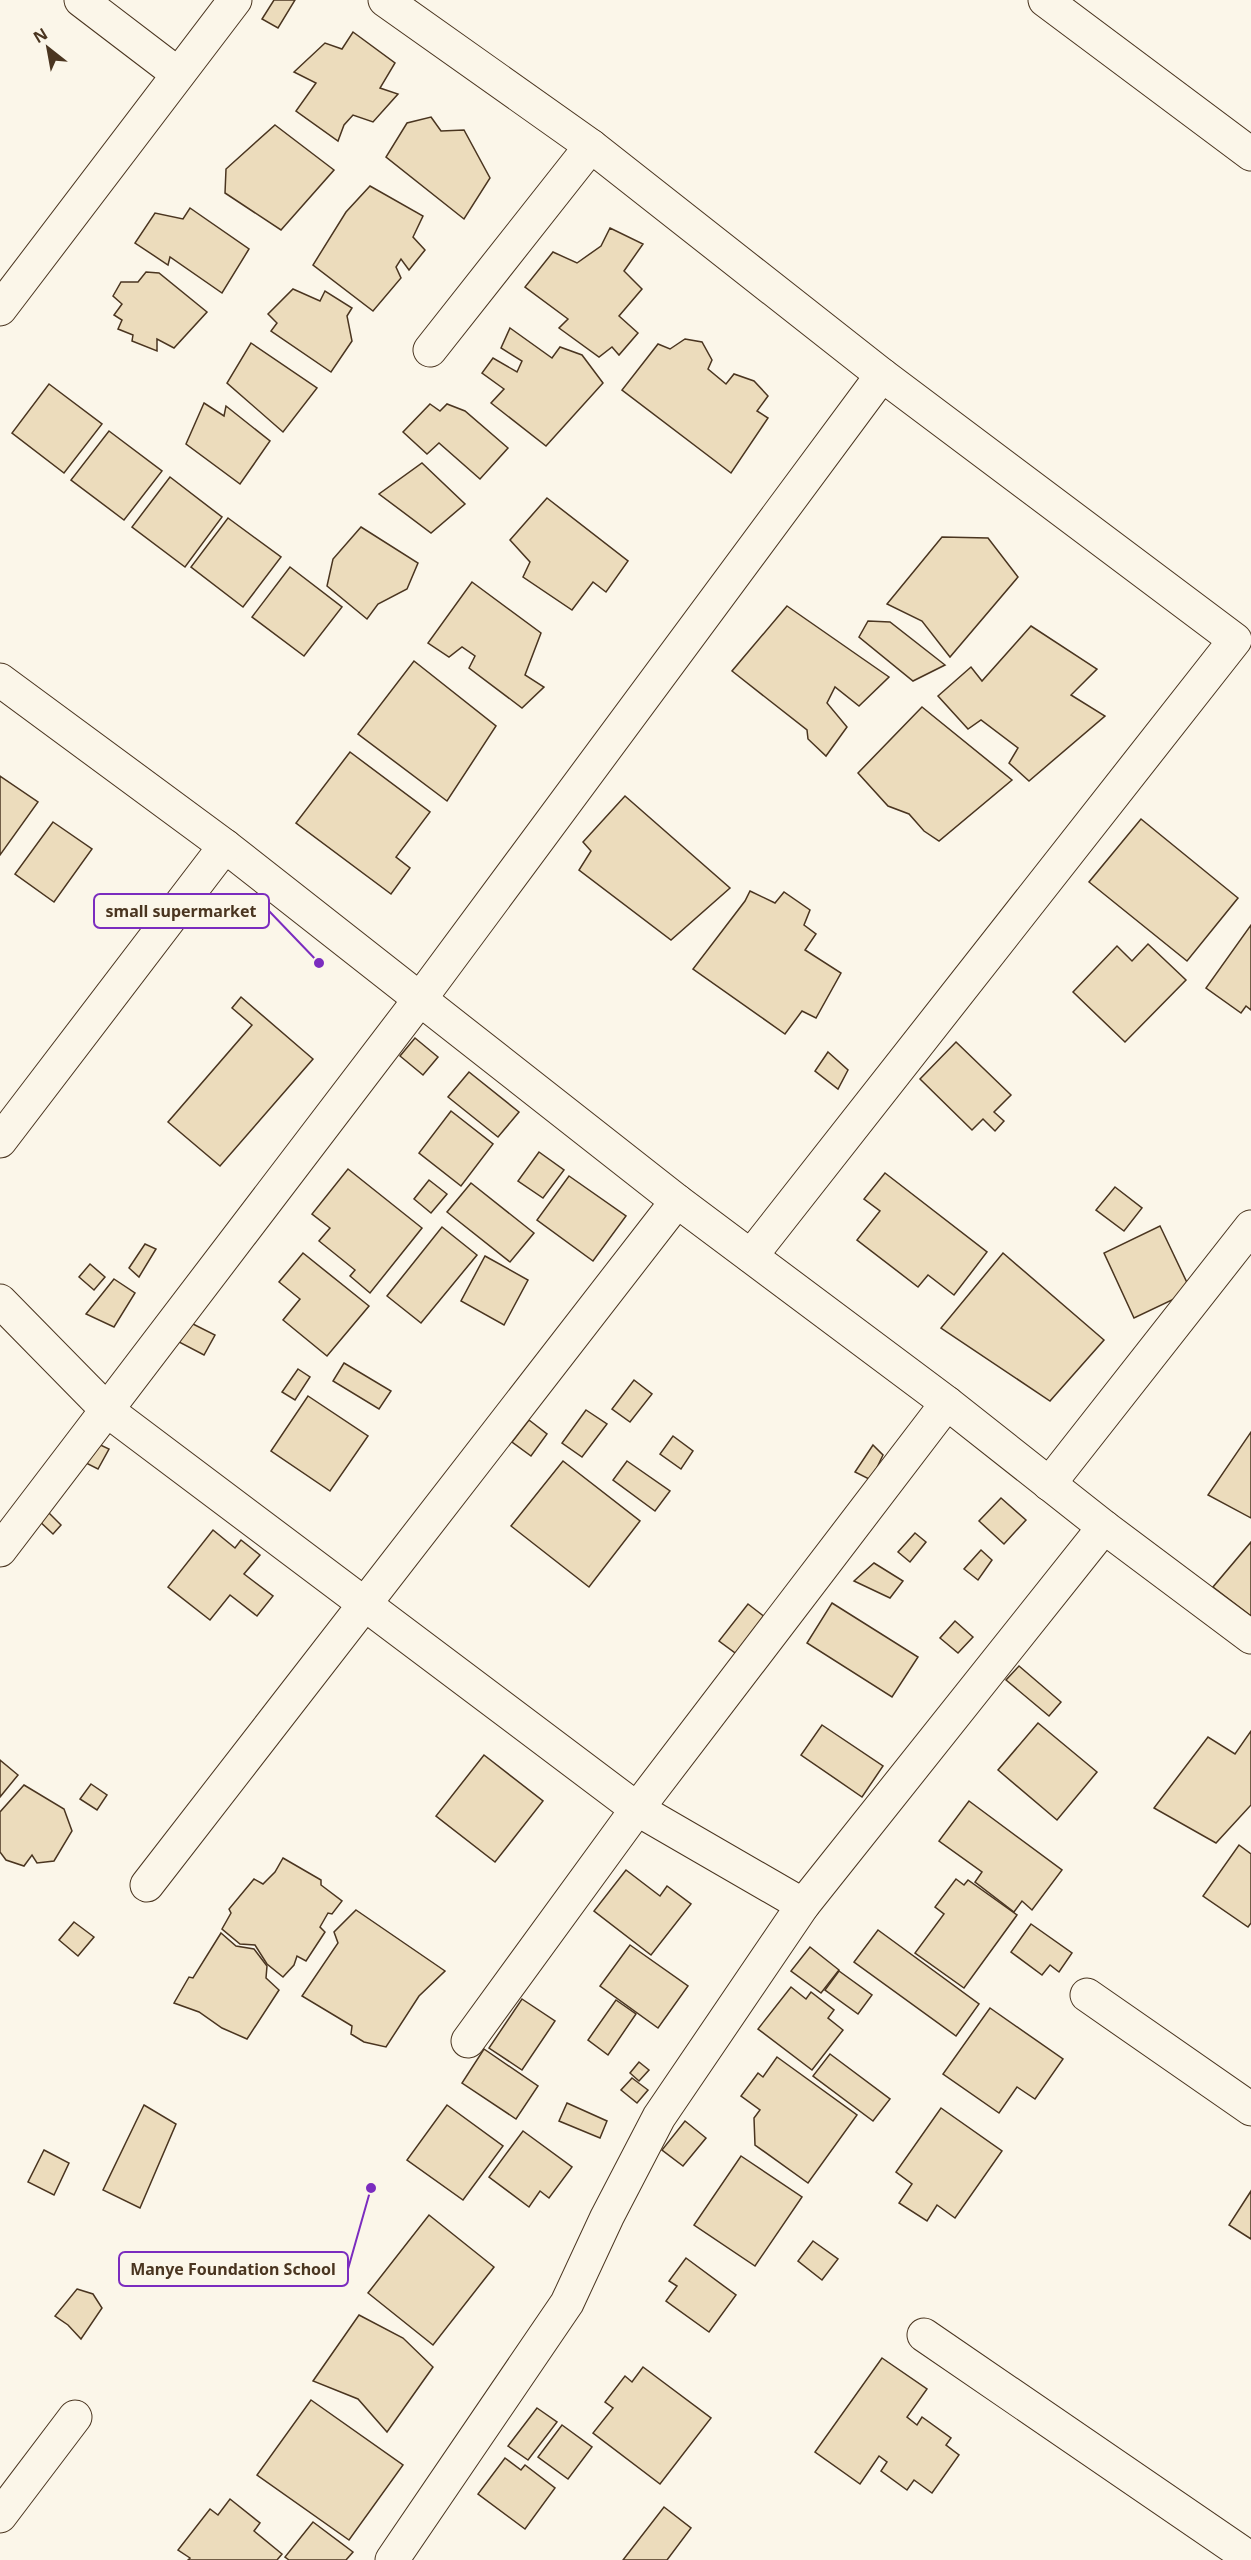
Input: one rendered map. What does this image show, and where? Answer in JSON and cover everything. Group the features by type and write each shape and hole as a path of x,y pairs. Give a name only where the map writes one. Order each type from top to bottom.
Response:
{"street":[{"path":"81,0 178,74"},
{"path":"0,309 236,0"},
{"path":"385,0 591,146 882,375 1243,630 751,1256"},
{"path":"1045,0 1251,154"},
{"path":"430,350 591,146"},
{"path":"0,1550 420,999 882,375"},
{"path":"0,681 225,846 677,1202 947,1403 1104,1527 1251,1637"},
{"path":"0,1141 225,846"},
{"path":"147,1885 677,1202"},
{"path":"1049,1484 1251,1227"},
{"path":"0,1301 108,1411 637,1809 803,1905"},
{"path":"468,2041 637,1809 947,1403"},
{"path":"392,2560 567,2302 607,2217 659,2117 803,1905 1104,1527"},
{"path":"1087,1995 1251,2109"},
{"path":"924,2335 1251,2559"},
{"path":"0,2516 75,2417"}],"building":[{"path":"274,0 295,0 278,28 262,19"},
{"path":"353,32 395,63 380,88 398,94 373,122 353,115 344,125 338,141 296,111 316,83 294,72 325,43 342,49"},
{"path":"431,117 441,131 464,130 490,178 464,219 386,157 407,123"},
{"path":"275,125 334,170 281,230 225,193 226,169"},
{"path":"370,186 423,216 413,237 425,250 409,270 401,259 396,267 401,278 373,311 313,265 346,212"},
{"path":"190,208 249,249 222,293 170,257 168,265 135,243 155,213 183,219"},
{"path":"610,228 643,244 624,271 642,289 619,316 638,333 619,355 612,347 599,357 559,328 568,319 525,287 553,252 577,263 601,246"},
{"path":"146,272 159,273 207,312 174,348 157,339 157,351 132,341 133,335 118,329 122,320 114,315 122,304 113,296 121,282 138,282"},
{"path":"293,289 320,301 325,291 352,308 347,316 352,341 331,372 271,331 277,323 268,314"},
{"path":"510,328 552,358 560,347 582,355 603,383 546,446 491,403 504,389 482,373 493,358 517,372 522,361 501,348"},
{"path":"685,339 702,342 712,360 708,369 726,384 734,374 754,381 768,396 757,411 768,418 731,473 622,390 658,344 670,349"},
{"path":"251,343 317,388 283,432 227,383"},
{"path":"49,384 102,424 64,473 12,433"},
{"path":"204,403 224,416 226,406 270,441 240,484 186,444"},
{"path":"430,404 440,411 447,404 465,411 508,448 480,479 439,443 427,454 403,432"},
{"path":"109,431 162,471 124,520 71,480"},
{"path":"422,463 465,504 431,533 379,494"},
{"path":"170,477 222,517 185,567 132,527"},
{"path":"547,498 628,561 606,592 593,582 572,610 523,577 530,562 510,540"},
{"path":"228,518 281,557 243,607 191,567"},
{"path":"361,527 418,563 407,589 378,604 367,619 327,586 333,559"},
{"path":"942,537 988,538 1018,577 950,657 922,621 887,604"},
{"path":"290,567 342,607 304,656 252,617"},
{"path":"472,582 541,633 525,675 544,687 522,708 469,668 475,656 462,647 449,657 428,643"},
{"path":"787,606 889,677 859,706 835,687 827,703 847,727 826,756 808,739 807,730 732,671"},
{"path":"868,621 890,622 945,665 913,681 859,637"},
{"path":"1031,626 1097,669 1071,695 1105,716 1029,781 1009,763 1018,748 981,720 968,729 938,696 971,667 982,681"},
{"path":"414,661 496,726 447,801 358,734"},
{"path":"922,707 1012,780 939,841 924,831 909,814 888,806 858,773"},
{"path":"350,752 430,812 396,857 410,868 391,894 296,823"},
{"path":"0,776 38,802 0,855"},
{"path":"625,796 730,888 671,940 579,870 591,851 583,842"},
{"path":"1141,819 1238,898 1187,961 1089,882"},
{"path":"53,822 92,849 54,902 15,874"},
{"path":"750,891 775,903 784,892 810,910 804,925 816,934 805,950 841,973 816,1018 802,1011 785,1034 693,969 745,901"},
{"path":"1251,925 1251,1010 1246,1006 1241,1013 1206,988"},
{"path":"1148,944 1186,980 1125,1042 1073,992 1117,946 1132,961"},
{"path":"241,997 313,1059 220,1166 168,1122 252,1025 232,1008"},
{"path":"415,1038 438,1057 423,1075 400,1056"},
{"path":"956,1042 1011,1095 994,1112 1004,1121 995,1131 983,1119 972,1130 920,1079"},
{"path":"828,1052 848,1070 838,1089 815,1071"},
{"path":"469,1072 519,1112 498,1137 448,1097"},
{"path":"451,1111 493,1144 461,1186 419,1153"},
{"path":"539,1152 564,1170 543,1198 518,1181"},
{"path":"348,1169 422,1228 370,1293 350,1276 355,1270 319,1241 330,1228 312,1214"},
{"path":"885,1173 987,1252 954,1295 928,1275 918,1287 857,1240 880,1211 864,1199"},
{"path":"569,1176 626,1216 593,1261 537,1220"},
{"path":"429,1180 447,1194 431,1213 414,1199"},
{"path":"471,1183 534,1233 510,1262 447,1212"},
{"path":"1115,1187 1142,1208 1124,1231 1096,1210"},
{"path":"1160,1226 1191,1291 1134,1318 1104,1253"},
{"path":"442,1227 477,1255 421,1323 387,1296"},
{"path":"145,1244 156,1249 139,1277 129,1268"},
{"path":"303,1253 369,1306 327,1356 283,1320 300,1299 279,1282"},
{"path":"1003,1253 1104,1340 1050,1401 941,1328"},
{"path":"485,1256 528,1280 504,1325 461,1301"},
{"path":"90,1264 105,1277 94,1290 79,1277"},
{"path":"114,1279 135,1293 114,1327 86,1314"},
{"path":"189,1322 215,1335 204,1355 179,1342"},
{"path":"344,1363 391,1391 379,1409 333,1381"},
{"path":"298,1369 310,1377 295,1400 282,1392"},
{"path":"634,1380 652,1394 630,1422 612,1409"},
{"path":"308,1396 368,1436 330,1491 271,1451"},
{"path":"586,1410 607,1424 582,1457 562,1443"},
{"path":"529,1420 547,1434 531,1456 512,1442"},
{"path":"1251,1432 1251,1518 1208,1495"},
{"path":"673,1436 693,1451 681,1469 660,1454"},
{"path":"90,1440 109,1449 98,1469 80,1460"},
{"path":"873,1445 883,1455 871,1480 855,1472"},
{"path":"563,1461 640,1521 589,1587 511,1526"},
{"path":"627,1461 670,1491 655,1511 613,1480"},
{"path":"1001,1498 1026,1520 1004,1544 979,1521"},
{"path":"45,1509 61,1525 53,1534 36,1518"},
{"path":"213,1530 235,1548 241,1540 260,1555 244,1574 273,1596 257,1616 230,1595 210,1620 168,1587"},
{"path":"915,1533 926,1542 910,1562 898,1552"},
{"path":"1251,1542 1251,1616 1213,1587"},
{"path":"981,1550 992,1560 978,1580 964,1569"},
{"path":"874,1563 903,1581 890,1598 854,1581"},
{"path":"832,1603 918,1657 892,1697 807,1643"},
{"path":"748,1604 770,1621 742,1658 719,1641"},
{"path":"955,1621 973,1637 958,1653 940,1638"},
{"path":"1019,1666 1061,1702 1049,1716 1006,1680"},
{"path":"1038,1723 1097,1772 1057,1820 998,1770"},
{"path":"822,1725 883,1766 862,1797 801,1755"},
{"path":"1251,1731 1251,1805 1216,1843 1154,1808 1208,1737 1235,1754"},
{"path":"484,1755 543,1801 495,1862 436,1816"},
{"path":"0,1760 18,1775 0,1797"},
{"path":"91,1784 107,1795 97,1810 80,1799"},
{"path":"24,1785 64,1809 72,1831 54,1861 37,1863 32,1855 24,1866 6,1860 0,1852 0,1812"},
{"path":"969,1801 1062,1870 1032,1910 1022,1901 1014,1912 975,1882 982,1872 939,1841"},
{"path":"1239,1845 1251,1854 1251,1923 1248,1927 1203,1896"},
{"path":"283,1858 321,1880 321,1885 342,1901 332,1914 328,1913 320,1927 325,1932 306,1961 297,1956 294,1965 283,1977 267,1964 255,1945 240,1944 222,1929 231,1913 229,1909 254,1879 263,1884 275,1872"},
{"path":"626,1870 660,1896 667,1886 691,1904 651,1955 594,1911"},
{"path":"956,1879 964,1885 968,1880 1017,1915 964,1988 915,1953 944,1914 935,1907"},
{"path":"356,1910 445,1971 419,1996 386,2047 364,2042 351,2034 352,2026 302,1996 338,1943 334,1932"},
{"path":"74,1922 94,1937 78,1956 59,1940"},
{"path":"1031,1924 1072,1953 1059,1972 1050,1965 1042,1975 1011,1952"},
{"path":"878,1930 979,2004 956,2036 854,1962"},
{"path":"221,1933 236,1946 254,1949 267,1966 266,1978 279,1990 247,2039 222,2028 199,2012 174,2003 189,1977 193,1978"},
{"path":"630,1945 688,1986 658,2028 600,1986"},
{"path":"810,1947 839,1970 821,1993 791,1971"},
{"path":"839,1971 872,1995 858,2014 825,1990"},
{"path":"791,1987 806,1999 811,1992 834,2010 828,2018 843,2030 812,2070 758,2029"},
{"path":"522,1999 555,2021 522,2070 489,2048"},
{"path":"616,2000 636,2014 608,2055 588,2040"},
{"path":"990,2008 1063,2059 1035,2099 1017,2087 999,2113 943,2074"},
{"path":"484,2049 538,2086 516,2119 462,2083"},
{"path":"830,2054 890,2099 873,2121 813,2076"},
{"path":"777,2057 857,2115 808,2183 755,2145 754,2118 760,2110 741,2096 758,2073 763,2077"},
{"path":"639,2062 649,2070 639,2081 630,2073"},
{"path":"632,2078 648,2090 637,2103 621,2090"},
{"path":"567,2103 607,2121 600,2138 559,2121"},
{"path":"144,2105 176,2124 140,2208 103,2190"},
{"path":"447,2105 503,2146 463,2200 407,2160"},
{"path":"941,2108 1002,2151 955,2218 937,2205 927,2221 899,2203 912,2184 896,2172"},
{"path":"685,2121 706,2138 683,2166 662,2150"},
{"path":"523,2131 572,2167 549,2198 540,2191 529,2207 489,2177"},
{"path":"44,2150 69,2163 54,2195 28,2182"},
{"path":"741,2156 802,2197 755,2266 694,2225"},
{"path":"1251,2191 1251,2239 1229,2225"},
{"path":"429,2215 494,2267 433,2345 368,2293"},
{"path":"813,2241 838,2259 822,2280 798,2261"},
{"path":"686,2258 736,2295 709,2332 666,2301 677,2286 669,2281"},
{"path":"77,2289 93,2294 102,2308 81,2339 68,2325 55,2316"},
{"path":"359,2315 403,2338 433,2367 387,2432 358,2399 313,2381"},
{"path":"882,2358 927,2389 907,2417 917,2425 922,2417 951,2438 946,2445 959,2455 932,2493 914,2480 907,2490 881,2471 887,2462 879,2456 860,2484 815,2452"},
{"path":"643,2367 711,2418 660,2484 593,2433 613,2408 605,2402 625,2376 632,2382"},
{"path":"311,2400 403,2465 349,2540 257,2475"},
{"path":"537,2408 557,2422 528,2460 508,2446"},
{"path":"562,2425 592,2447 568,2479 538,2457"},
{"path":"505,2458 521,2470 525,2465 555,2488 525,2529 478,2494"},
{"path":"230,2499 260,2523 254,2531 282,2554 277,2560 188,2560 190,2558 178,2550 210,2509 218,2515"},
{"path":"664,2507 691,2528 667,2560 623,2560"},
{"path":"313,2522 353,2552 346,2560 289,2560 285,2557"}],"place":[{"name":"small supermarket","path":"319,963"},
{"name":"Manye Foundation School","path":"371,2188"}]}
